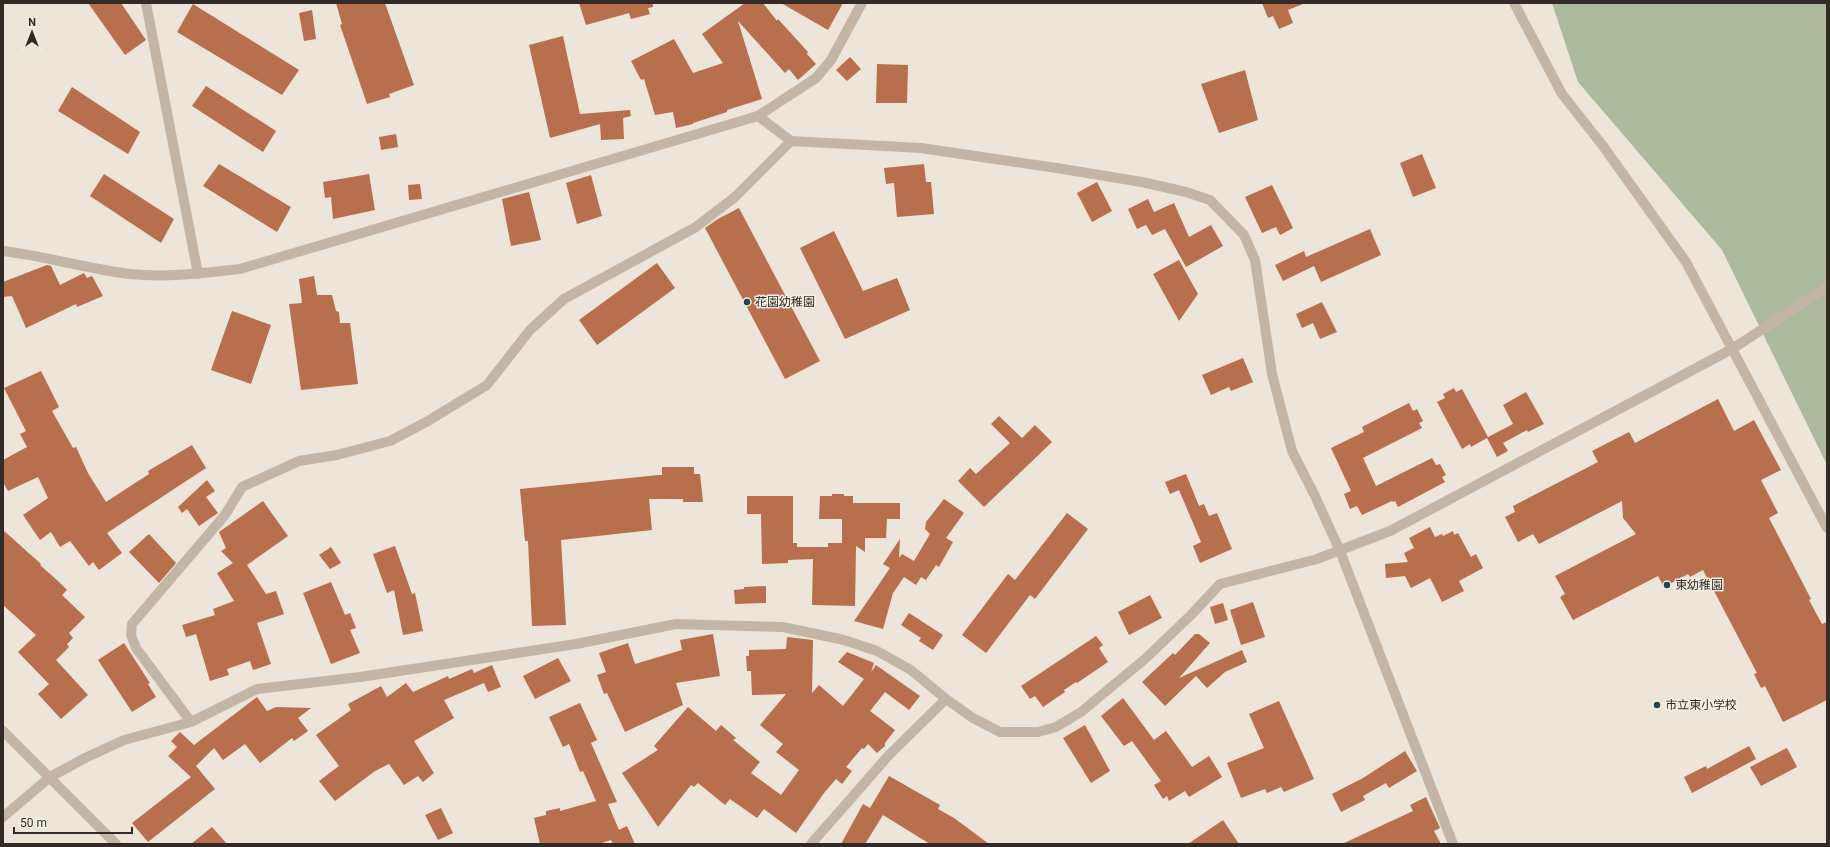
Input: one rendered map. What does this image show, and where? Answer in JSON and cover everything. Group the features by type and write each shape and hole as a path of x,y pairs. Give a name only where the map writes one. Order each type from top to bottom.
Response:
{"street":[{"path":"146,3 198,274"},
{"path":"3,251 33,254 93,269 131,274 167,276 240,269 758,116 816,78 831,60 862,3"},
{"path":"1514,3 1562,94 1603,146 1686,262 1827,528"},
{"path":"758,116 791,141 921,148 1142,182 1186,192 1210,200 1244,235 1255,260 1272,374 1292,452 1314,494 1340,551 1453,844"},
{"path":"190,722 136,648 131,635 132,624 225,516 242,487 300,461 337,455 390,440 428,422 487,385 530,330 564,299 696,227 735,197 791,141"},
{"path":"3,817 50,777 124,740 190,722 257,689 360,677 576,644 676,624 783,627 844,640 877,651 910,670 946,699 978,721 1000,732 1038,732 1056,727 1081,712 1145,659 1191,615 1220,584 1317,559 1390,531 1449,501 1732,349 1827,287"},
{"path":"811,844 889,755 946,699"},
{"path":"3,730 116,844"}],"green space":[{"path":"1552,3 1827,3 1827,465 1722,250 1578,82"}],"building":[{"path":"88,3 121,3 146,40 125,55"},
{"path":"336,3 385,3 414,85 389,94 390,97 367,104 340,25 342,24"},
{"path":"579,3 653,3 653,7 648,8 650,14 631,19 629,13 586,25"},
{"path":"745,3 763,3 777,21 778,19 808,52 807,54 816,64 798,80 789,69 785,73 738,21 762,99 727,110 727,112 693,124 676,128 673,112 655,115 644,79 641,80 631,61 674,39 693,73 723,63 702,34"},
{"path":"781,3 843,3 828,30"},
{"path":"1262,3 1303,4 1288,10 1293,23 1279,29 1273,16 1268,18"},
{"path":"193,4 299,70 282,95 177,32"},
{"path":"312,10 316,39 304,41 299,13"},
{"path":"563,36 580,114 630,110 631,116 623,118 624,139 601,140 600,124 550,138 529,45"},
{"path":"850,57 861,69 847,81 836,70"},
{"path":"877,64 908,65 907,103 876,103"},
{"path":"1245,70 1258,120 1219,133 1201,84"},
{"path":"206,86 276,131 263,152 192,106"},
{"path":"72,87 140,132 128,154 58,111"},
{"path":"396,134 398,147 381,150 379,137"},
{"path":"1422,154 1436,188 1413,197 1400,163"},
{"path":"219,164 291,207 277,232 203,186"},
{"path":"924,164 926,182 931,182 934,214 897,217 894,183 886,184 884,168"},
{"path":"104,174 174,219 161,243 90,196"},
{"path":"369,174 375,210 333,219 331,197 325,198 323,182"},
{"path":"591,175 602,216 577,224 566,183"},
{"path":"1097,182 1112,211 1092,222 1077,193"},
{"path":"420,184 422,199 409,200 408,185"},
{"path":"1272,185 1293,228 1280,235 1276,227 1262,233 1245,197"},
{"path":"529,192 541,240 511,246 502,199"},
{"path":"1148,199 1154,212 1174,203 1189,237 1211,225 1223,246 1186,267 1165,229 1152,235 1146,225 1137,229 1128,209"},
{"path":"739,208 820,361 785,379 705,228"},
{"path":"1370,229 1381,255 1321,282 1314,266 1283,281 1275,265 1304,251 1306,257"},
{"path":"834,231 863,291 897,278 910,310 845,339 800,248"},
{"path":"1179,260 1198,294 1179,321 1153,274"},
{"path":"657,263 675,288 597,345 579,320"},
{"path":"47,265 51,266 60,285 84,273 87,278 92,276 103,296 77,307 76,304 26,328 12,296 3,297 3,282"},
{"path":"314,276 317,295 332,295 336,311 339,312 340,323 350,323 358,384 301,390 289,304 302,303 299,279"},
{"path":"1322,302 1337,332 1320,339 1313,323 1302,328 1296,314"},
{"path":"232,311 271,325 251,384 211,370"},
{"path":"1243,358 1253,382 1231,391 1229,387 1211,395 1202,375"},
{"path":"41,371 59,407 52,411 73,448 76,447 88,473 106,502 149,474 148,471 192,445 206,468 107,533 122,553 99,570 93,562 89,566 70,541 60,547 51,532 40,540 23,515 48,498 38,477 8,491 3,482 3,460 27,447 20,434 26,431 4,388"},
{"path":"1454,388 1456,392 1462,389 1488,437 1513,424 1503,405 1526,392 1544,424 1528,432 1527,430 1503,443 1508,451 1497,457 1487,438 1471,447 1470,444 1462,449 1437,402 1445,398 1443,394"},
{"path":"1718,399 1734,431 1754,420 1781,470 1761,480 1778,513 1769,518 1811,599 1809,600 1822,624 1827,622 1827,700 1783,722 1765,686 1761,688 1754,674 1757,673 1703,570 1690,577 1688,574 1664,587 1658,576 1573,620 1560,597 1565,594 1555,576 1636,534 1623,518 1622,501 1539,544 1533,534 1518,542 1505,517 1515,512 1513,506 1598,462 1592,451 1629,432 1635,443"},
{"path":"1409,403 1413,411 1417,409 1423,421 1419,423 1422,428 1363,458 1376,486 1432,458 1436,465 1440,464 1446,475 1442,477 1445,482 1398,507 1395,501 1392,501 1362,515 1357,506 1350,509 1344,494 1351,491 1331,448 1364,432 1362,427"},
{"path":"999,416 1022,438 1035,425 1052,442 984,507 958,481 970,468 976,474 1010,443 991,424"},
{"path":"662,467 694,467 694,474 700,474 703,502 683,502 683,499 649,499 652,530 561,540 566,625 532,626 528,541 525,541 520,489 662,475"},
{"path":"1186,474 1199,506 1204,504 1209,516 1217,513 1232,549 1200,563 1193,546 1201,542 1179,490 1170,494 1165,482"},
{"path":"207,480 215,491 206,497 218,513 199,526 187,509 182,513 178,507"},
{"path":"832,494 853,496 853,503 900,503 900,519 887,519 886,538 865,538 865,552 856,546 855,606 812,605 813,559 788,560 788,563 762,564 761,514 747,514 747,496 793,496 793,543 797,543 797,547 828,547 828,543 842,543 842,519 819,519 820,496 832,496"},
{"path":"944,499 964,513 946,538 953,542 939,567 936,565 926,580 921,577 916,585 904,577 893,593 883,629 854,621 890,568 883,564 900,539 899,558 902,554 914,561 930,534 925,529 926,522"},
{"path":"263,501 288,536 247,565 266,594 276,591 284,614 257,623 271,664 253,670 250,661 227,669 229,675 210,681 196,634 186,637 182,625 215,615 213,609 234,601 217,573 233,563 221,551 226,548 219,532"},
{"path":"1067,513 1088,529 1035,599 1030,595 986,653 962,635 1008,574 1015,580"},
{"path":"1430,527 1435,537 1442,534 1443,536 1453,531 1454,535 1458,533 1471,557 1476,554 1483,568 1459,581 1464,591 1442,602 1430,578 1411,588 1405,576 1386,578 1385,564 1408,562 1404,553 1414,548 1409,538"},
{"path":"3,530 67,590 62,595 85,617 69,633 73,638 67,644 69,647 56,660 88,695 61,719 38,694 49,684 18,652 36,635 3,605"},
{"path":"149,534 176,563 159,583 129,552"},
{"path":"395,546 412,594 415,593 423,631 403,635 394,590 387,593 373,554"},
{"path":"331,547 341,563 330,569 319,555"},
{"path":"331,582 345,615 350,613 356,628 350,630 360,653 331,664 303,593"},
{"path":"766,586 766,603 735,604 734,590 744,589 744,587"},
{"path":"1150,595 1162,618 1129,635 1118,612"},
{"path":"1253,602 1265,637 1241,645 1230,610"},
{"path":"1223,603 1228,620 1215,624 1210,607"},
{"path":"909,613 943,635 933,650 919,641 921,638 901,625"},
{"path":"713,634 720,676 676,683 683,705 625,732 607,693 604,694 597,675 606,672 599,653 628,643 635,664 682,650 680,640"},
{"path":"1195,634 1199,634 1210,643 1179,678 1242,650 1247,662 1225,672 1207,688 1196,676 1165,706 1142,682 1173,653 1175,655"},
{"path":"1096,636 1103,645 1099,648 1108,662 1064,690 1065,692 1043,707 1035,696 1030,699 1021,686"},
{"path":"787,637 813,640 812,693 819,685 843,706 864,679 838,662 847,652 874,663 871,672 876,665 920,696 909,710 885,692 870,711 895,730 885,743 885,746 877,753 868,744 864,749 862,748 846,767 852,771 842,784 836,779 824,793 796,833 764,809 757,818 730,799 725,805 698,783 694,787 691,785 658,827 622,773 658,750 654,746 688,707 716,731 721,725 736,738 733,740 760,762 751,773 781,795 799,770 776,752 783,744 760,725 786,694 752,695 751,671 747,671 746,656 749,656 749,650 786,649"},
{"path":"124,643 150,683 148,684 156,697 132,712 98,660"},
{"path":"558,658 571,681 535,699 523,676"},
{"path":"492,665 501,687 488,692 484,683 444,700 454,718 414,741 434,773 423,782 418,776 404,785 389,764 375,771 335,801 319,781 339,766 316,735 351,710 348,704 381,686 387,697 406,683 413,692 448,676 449,679 472,669 474,673"},
{"path":"257,697 267,711 276,707 311,708 298,718 308,731 294,741 292,738 260,763 245,744 223,760 214,748 196,766 215,789 148,842 132,823 191,777 168,756 177,747 171,741 180,732 194,745"},
{"path":"1123,698 1154,740 1166,731 1192,767 1209,756 1222,777 1189,797 1185,791 1169,801 1167,796 1163,799 1154,785 1161,781 1132,741 1124,746 1101,716"},
{"path":"1279,701 1314,779 1284,792 1281,787 1267,793 1265,789 1241,798 1227,763 1264,748 1249,714"},
{"path":"580,703 597,740 591,743 617,802 608,804 619,830 627,826 635,844 613,844 611,840 599,844 540,844 534,818 546,815 546,811 560,808 560,811 596,801 583,771 580,772 569,744 563,747 549,717"},
{"path":"1085,725 1110,771 1091,783 1063,738"},
{"path":"1749,746 1756,759 1692,793 1684,777 1706,766 1707,769"},
{"path":"1787,748 1797,767 1761,786 1750,767"},
{"path":"1405,751 1417,771 1389,788 1386,783 1363,796 1365,800 1341,812 1332,794 1363,778"},
{"path":"889,776 940,805 938,809 954,818 989,844 930,844 883,815 865,844 841,844 863,804 870,808"},
{"path":"1426,797 1440,828 1434,831 1441,844 1342,844 1413,811 1410,805"},
{"path":"441,808 453,833 438,840 425,815"},
{"path":"1223,820 1239,844 1188,844"},
{"path":"212,827 227,844 191,844"}],"place":[{"name":"花園幼稚園","path":"747,302"},
{"name":"東幼稚園","path":"1667,585"},
{"name":"市立東小学校","path":"1657,705"}]}
